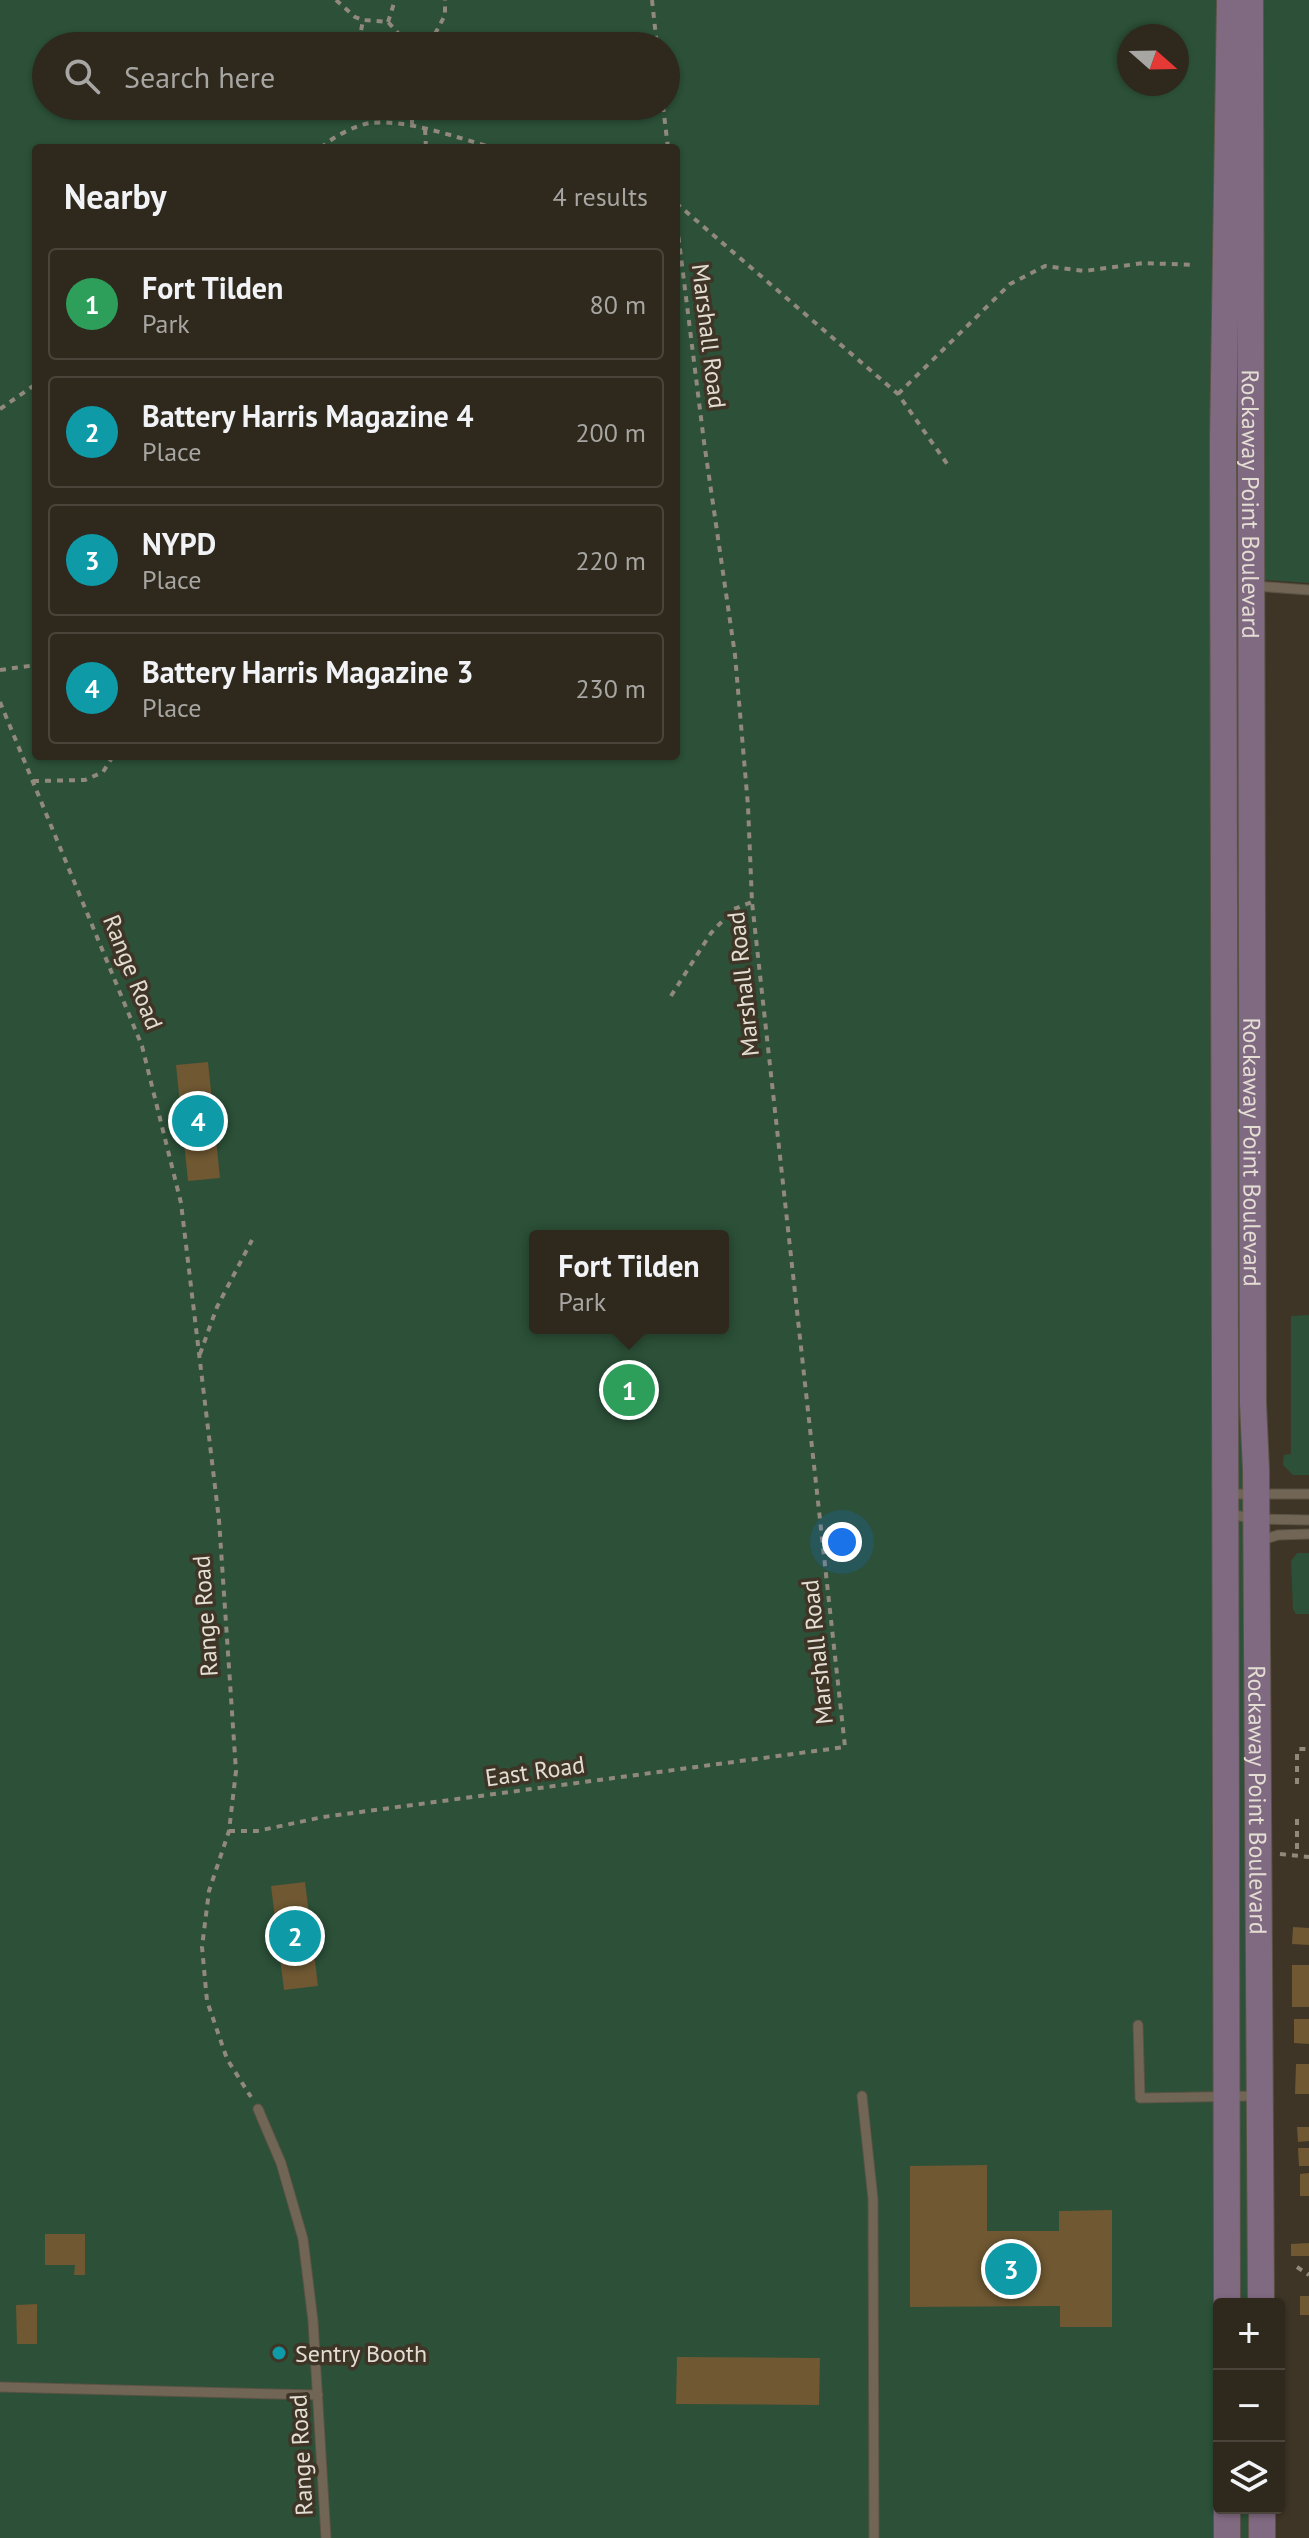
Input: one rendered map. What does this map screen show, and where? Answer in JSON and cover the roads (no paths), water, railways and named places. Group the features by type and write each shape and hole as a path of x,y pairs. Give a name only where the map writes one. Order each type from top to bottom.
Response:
{"street":[{"name":"Rockaway Point Boulevard","path":"1230,0 1224,381 1226,2096 1260,2298"},
{"name":"Rockaway Point Boulevard","path":"1228,2298 1261,2096 1255,1519 1250,0"},
{"path":"1226,1688 1256,1689"},
{"path":"1227,2514 1227,2538"},
{"path":"1262,2514 1262,2538"}],"lane":[{"path":"1252,586 1309,590"},
{"path":"1224,633 1251,634"},
{"path":"1255,1519 1309,1494"},
{"path":"1225,1504 1278,1535 1309,1534"},
{"path":"1225,1504 1255,1519 1309,1520"},
{"path":"1226,1794 1257,1794"},
{"path":"1138,2025 1140,2098 1261,2096"},
{"path":"862,2096 873,2199 874,2538"},
{"name":"Range Road","path":"258,2109 281,2163 303,2239 313,2321 326,2538"},
{"path":"0,2387 318,2395"}],"place":[{"name":"Battery Harris Magazine 3","path":"198,1121"},
{"name":"Fort Tilden","path":"629,1390"},
{"name":"Battery Harris Magazine 4","path":"295,1936"},
{"name":"NYPD","path":"1011,2269"},
{"name":"Sentry Booth","path":"279,2353"}]}
